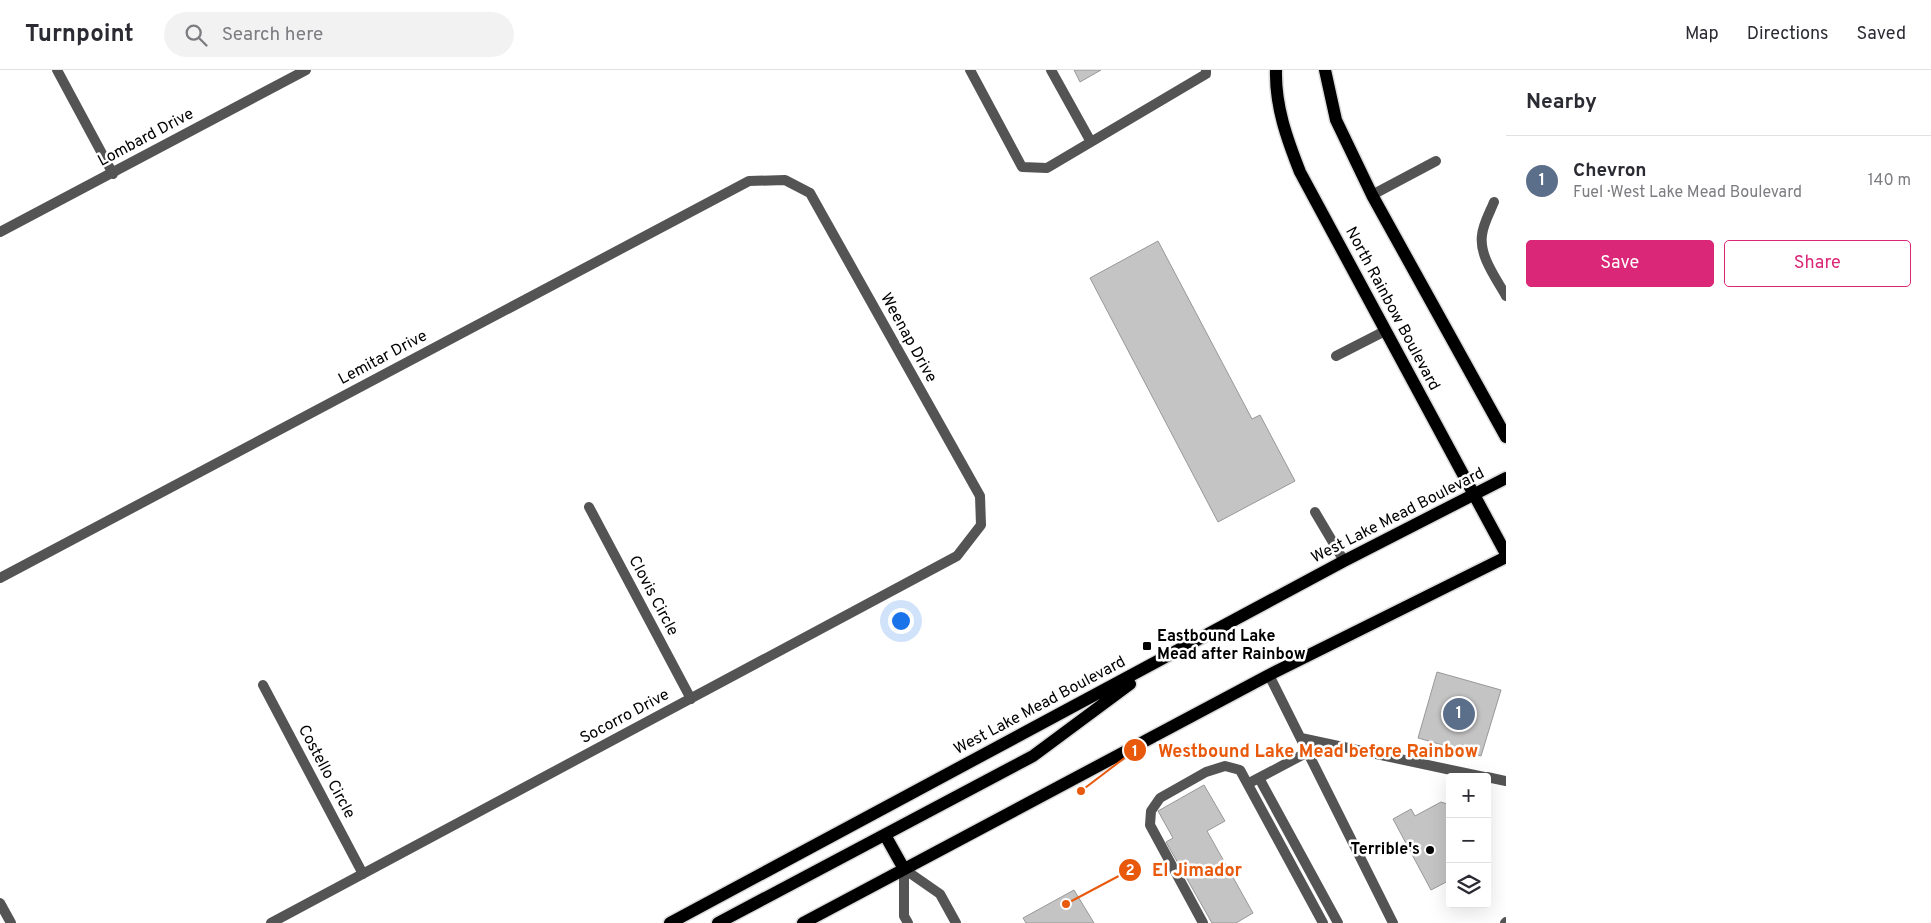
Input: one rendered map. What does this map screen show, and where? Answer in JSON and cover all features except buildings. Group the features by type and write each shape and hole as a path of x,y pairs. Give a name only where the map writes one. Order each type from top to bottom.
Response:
{"main road":[{"name":"North Rainbow Boulevard","path":"1276,70 1278,105 1288,142 1300,172 1475,495 1506,556"},
{"path":"1325,70 1336,120 1372,195 1506,437"},
{"name":"West Lake Mead Boulevard","path":"670,923 1344,561 1506,478"},
{"path":"803,923 1269,675 1506,556"},
{"path":"718,923 1033,756 1164,658"},
{"path":"885,835 904,869"}],"street":[{"path":"57,70 112,174"},
{"name":"Lombard Drive","path":"0,232 306,70"},
{"path":"970,70 1022,167 1047,168 1206,74 1206,70"},
{"path":"1051,70 1091,142"},
{"path":"1372,195 1436,161"},
{"name":"Weenap Drive","path":"785,180 810,193 980,496 981,525"},
{"name":"Lemitar Drive","path":"0,578 749,181 785,180"},
{"path":"1494,202 1482,233 1482,245 1487,260 1506,296"},
{"path":"1336,356 1385,331"},
{"name":"Clovis Circle","path":"589,507 690,699"},
{"path":"1315,512 1344,561"},
{"name":"Socorro Drive","path":"271,923 957,556 981,525"},
{"path":"1269,675 1393,923"},
{"name":"Costello Circle","path":"263,685 363,874"},
{"path":"1300,738 1467,773"},
{"path":"1248,784 1308,752"},
{"path":"1203,923 1150,825 1151,811 1160,798 1206,772 1225,766 1240,770 1324,923"},
{"path":"1259,778 1338,923"},
{"path":"1491,778 1506,781"},
{"path":"904,869 904,916 908,923"},
{"path":"904,869 940,894 956,923"},
{"path":"0,902 11,923"}],"place":[{"name":"Eastbound Lake Mead after Rainbow","path":"1147,646"},
{"name":"Chevron","path":"1459,714"},
{"name":"Westbound Lake Mead before Rainbow","path":"1081,791"},
{"name":"Terrible's","path":"1430,850"},
{"name":"El Jimador","path":"1066,904"}]}
